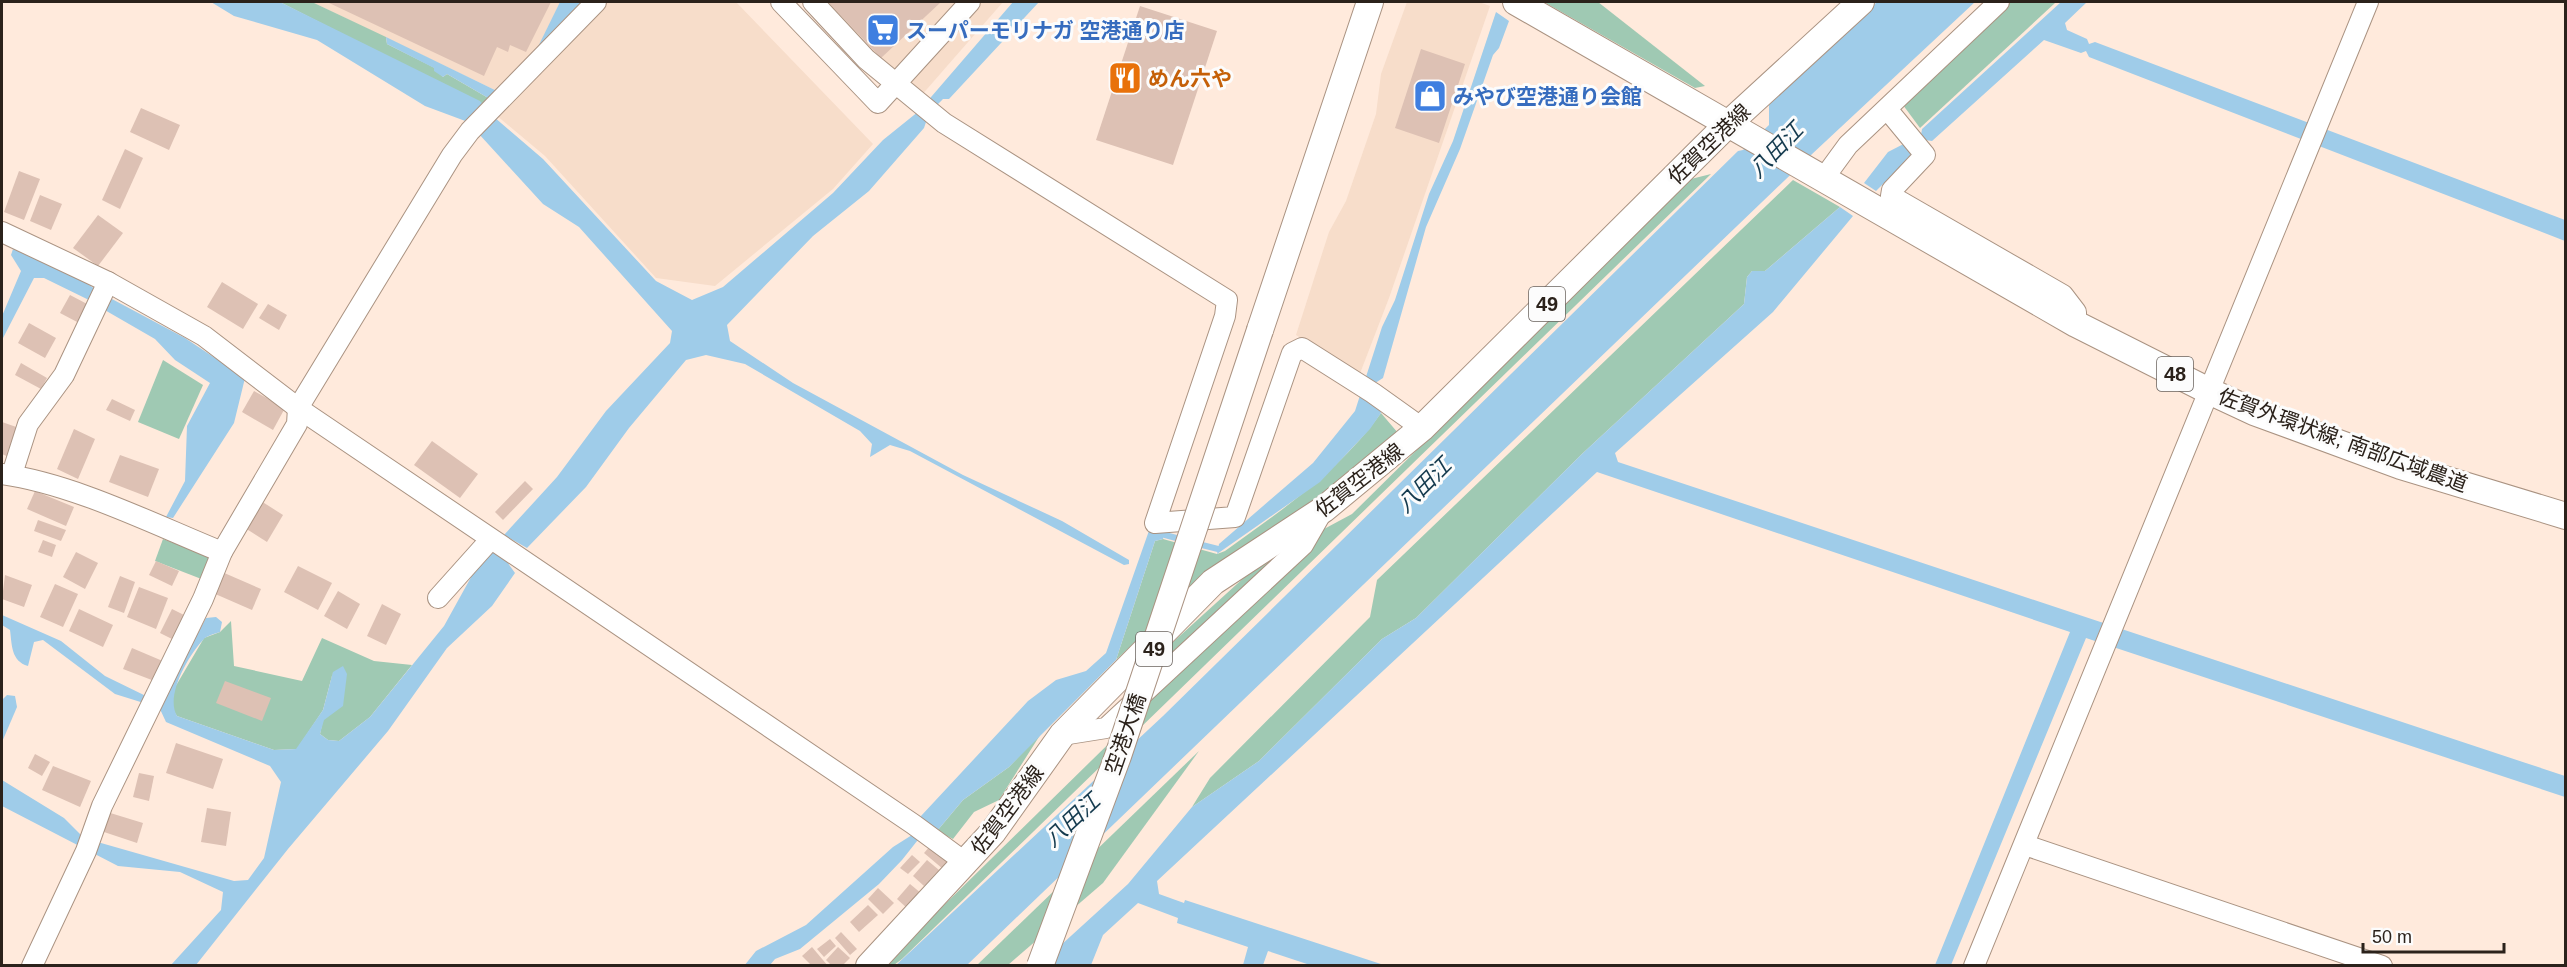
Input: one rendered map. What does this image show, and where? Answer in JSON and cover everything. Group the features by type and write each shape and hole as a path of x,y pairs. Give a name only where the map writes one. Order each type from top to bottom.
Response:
{"main road":[{"name":"空港大橋","path":"1040,966 1118,756 1370,2"},
{"name":"48","path":"1516,2 1737,129 1821,172"},
{"name":"佐賀空港線","path":"869,966 993,832 1062,735 1213,582 1324,509 1422,428 1737,129 1862,2"},
{"name":"佐賀外環状線; 南部広域農道","path":"1821,172 2076,324 2254,412 2402,466 2565,516"}],"street":[{"path":"32,966 89,844 102,806 154,703 203,599 222,552 297,424 298,408 452,155 470,131 596,2"},
{"path":"782,2 878,104 970,2"},
{"path":"813,2 866,59 926,109 1227,300 1225,316 1155,523 1235,517 1292,352 1302,348 1422,428"},
{"path":"1821,172 2000,2"},
{"path":"1974,966 2368,2"},
{"path":"1887,109 1925,155 1892,190 1891,196 2063,295 2076,312 2076,324"},
{"path":"2,232 108,282 204,336 298,408 913,824 966,863"},
{"path":"108,282 64,375 28,424 7,474 58,485 222,552"},
{"path":"1062,735 1106,728 1303,545 1324,509"},
{"path":"438,598 490,540"},
{"path":"2025,845 2382,966"}],"shaded area":[{"path":"312,2 587,2 499,92"},
{"path":"607,2 736,2 873,144 833,189 715,286 656,278 545,156 496,115"},
{"path":"821,2 1003,2 920,97 873,57"},
{"path":"1407,2 1479,2 1490,6 1389,298 1359,376 1296,335 1329,232 1346,201 1376,114 1381,74"}],"green space":[{"path":"280,2 312,2 386,37 387,44 435,68 443,77 447,74 490,99 485,107"},
{"path":"1544,2 1598,2 1705,86 1695,88"},
{"path":"2008,2 2055,3 1920,128 1903,105"},
{"path":"1711,174 902,959 894,965 882,966 1143,710 1172,643 1259,564 1352,514 1691,179"},
{"path":"1793,180 1840,207 1765,271 1752,271 1747,277 1744,304 1583,453 1416,618 1382,639 1259,761 1192,807 1210,778 1370,617 1377,580"},
{"path":"163,360 203,385 179,439 138,422"},
{"path":"1381,413 1398,433 1334,492 1222,560 1116,660 1155,541 1163,539 1217,554 1225,551 1289,505 1329,471 1365,434"},
{"path":"163,539 211,557 204,580 155,561"},
{"path":"231,621 234,666 302,681 322,638 374,661 412,665 370,717 339,741 328,740 320,734 333,672 323,710 297,749 274,750 177,716 171,707 174,689 204,638 220,632"},
{"path":"1042,732 999,800 974,812 953,839 937,831 963,800 1009,767"},
{"path":"1199,751 1103,883 1008,965 976,966"}],"water":[{"path":"211,2 280,2 480,101 494,117 543,159 656,281 692,300 723,287 833,193 883,140 919,111 1013,2 1039,2 949,99 943,99 929,113 924,128 869,191 813,236 727,325 730,341 793,383 963,475 1062,521 1129,560 1129,564 1124,565 910,451 890,445 870,457 872,444 860,431 745,364 706,355 686,360 629,428 586,487 527,548 504,535 557,477 606,411 670,343 672,331 579,227 543,204 468,122 425,106 317,40 234,16"},
{"path":"560,2 587,2 533,57"},
{"name":"八田江","path":"1877,2 1975,2 1811,155 967,965 895,966 1163,716 1738,151 1743,150 1769,125 1769,105"},
{"path":"2061,2 2087,2 2065,23 2067,30 2087,39 2089,44 2095,42 2565,220 2565,241 2089,57 2086,51 2081,53 2044,40 1932,141 1925,140 1913,149 1913,154 1876,191 1864,183 1888,152 1921,135 1922,129"},
{"path":"1496,12 1509,21 1499,48 1493,55 1460,149 1426,227 1383,378 1372,385 1381,413 1370,429 1320,482 1217,554 1219,544 1313,463 1355,411 1382,327 1395,300 1429,194 1453,141"},
{"path":"386,37 499,92 490,99 447,74 443,77 434,71 434,68 387,44"},
{"path":"1840,207 1853,216 1773,312 1615,453 1618,462 2565,776 2565,797 2086,638 1951,965 1935,965 2070,632 1597,472 1157,881 1159,894 1184,903 1185,900 1384,965 1310,965 1268,951 1263,965 1243,965 1248,947 1177,923 1178,918 1138,903 1103,935 1091,965 1038,966 1128,884 1192,807 1259,761 1382,639 1416,618 1583,453 1744,304 1747,277 1752,271 1765,271"},
{"path":"13,249 79,278 95,289 91,301 44,278 34,278 2,340 2,316 21,271 11,255"},
{"path":"112,299 185,338 245,378 234,423 173,518 166,517 185,481 187,426 210,383 175,360 155,339 103,309 103,304"},
{"path":"1151,525 1166,530 1163,539 1155,541 1116,660 1009,767 963,800 937,831 921,836 879,884 800,949 775,959 770,965 744,966 756,951 806,925 893,847 912,835 922,823 921,816 1028,701 1056,680 1086,671 1106,653"},
{"path":"492,551 505,559 515,573 492,606 447,648 388,731 288,849 196,965 171,965 221,910 223,892 180,872 118,866 2,806 2,780 64,818 82,836 234,881 248,880 264,858 281,782 270,766 166,722 159,707 206,618 216,617 222,622 220,632 204,639 185,666 174,698 177,716 274,750 296,749 323,710 333,672 343,666 347,674 343,706 324,720 320,734 328,740 339,741 370,717 444,626 475,570"},
{"path":"2,615 61,641 105,676 150,698 147,704 115,694 43,640 34,642 28,666 22,664 13,652 10,630 2,625"},
{"path":"7,695 15,696 17,707 2,742 2,700"}],"building":[{"path":"327,2 551,2 526,52 510,45 508,52 497,47 484,76"},
{"name":"スーパーモリナガ 空港通り店","path":"828,2 941,2 881,58"},
{"path":"1140,6 1217,31 1173,165 1096,140"},
{"name":"みやび空港通り会館","path":"1421,49 1465,64 1439,143 1395,128"},
{"path":"141,108 180,125 169,150 130,132"},
{"path":"125,149 143,158 120,209 102,200"},
{"path":"19,171 40,179 24,220 4,212"},
{"path":"40,195 62,204 51,230 30,221"},
{"path":"98,215 123,233 98,266 73,248"},
{"path":"222,282 258,304 243,329 207,307"},
{"path":"70,295 89,305 79,323 60,313"},
{"path":"268,304 287,315 279,330 259,318"},
{"path":"29,323 56,338 45,358 18,343"},
{"path":"21,363 47,378 41,389 15,375"},
{"path":"254,391 285,408 273,430 242,412"},
{"path":"112,399 135,410 130,421 106,410"},
{"path":"2,422 22,429 11,458 2,454"},
{"path":"74,429 95,439 78,479 57,469"},
{"path":"432,441 478,474 460,498 414,465"},
{"path":"120,455 159,469 148,497 109,482"},
{"path":"525,481 533,489 503,520 495,512"},
{"path":"35,491 74,507 66,526 27,509"},
{"path":"261,501 283,515 267,542 245,528"},
{"path":"38,520 66,530 61,541 34,531"},
{"path":"43,540 56,545 52,557 38,552"},
{"path":"76,552 98,563 85,589 63,577"},
{"path":"156,561 179,571 172,586 149,575"},
{"path":"298,566 332,583 318,610 284,592"},
{"path":"222,572 261,589 252,610 213,593"},
{"path":"5,575 32,585 24,607 2,599"},
{"path":"120,576 135,582 124,613 108,607"},
{"path":"55,584 78,594 63,627 40,617"},
{"path":"139,587 168,598 156,629 127,617"},
{"path":"338,591 360,604 347,629 324,616"},
{"path":"382,604 401,614 386,645 367,636"},
{"path":"79,609 113,625 103,647 69,631"},
{"path":"172,609 186,616 174,640 160,633"},
{"path":"132,648 165,662 157,682 123,669"},
{"path":"225,681 271,698 262,721 216,703"},
{"path":"176,743 223,759 213,789 166,773"},
{"path":"35,754 50,762 42,776 28,768"},
{"path":"53,766 91,781 80,807 42,790"},
{"path":"139,773 154,776 149,801 133,797"},
{"path":"207,808 231,812 226,846 201,842"},
{"path":"107,812 143,823 137,843 101,831"},
{"path":"931,845 949,861 943,869 924,853"},
{"path":"912,855 920,862 908,874 900,868"},
{"path":"927,860 939,870 924,886 913,876"},
{"path":"910,884 922,894 908,909 897,899"},
{"path":"878,888 894,903 883,914 868,899"},
{"path":"868,905 878,915 859,932 850,922"},
{"path":"841,932 857,949 850,955 835,938"},
{"path":"830,939 836,946 824,957 817,949"},
{"path":"812,947 828,966 812,966 802,956"},
{"path":"838,947 850,958 842,966 832,966 826,960"}],"waterway":[{"path":"1165,535 1184,540"},
{"path":"1194,543 1218,549"}],"place":[{"name":"スーパーモリナガ 空港通り店","path":"883,30"},
{"name":"めん六や","path":"1125,78"},
{"name":"みやび空港通り会館","path":"1430,96"}]}
